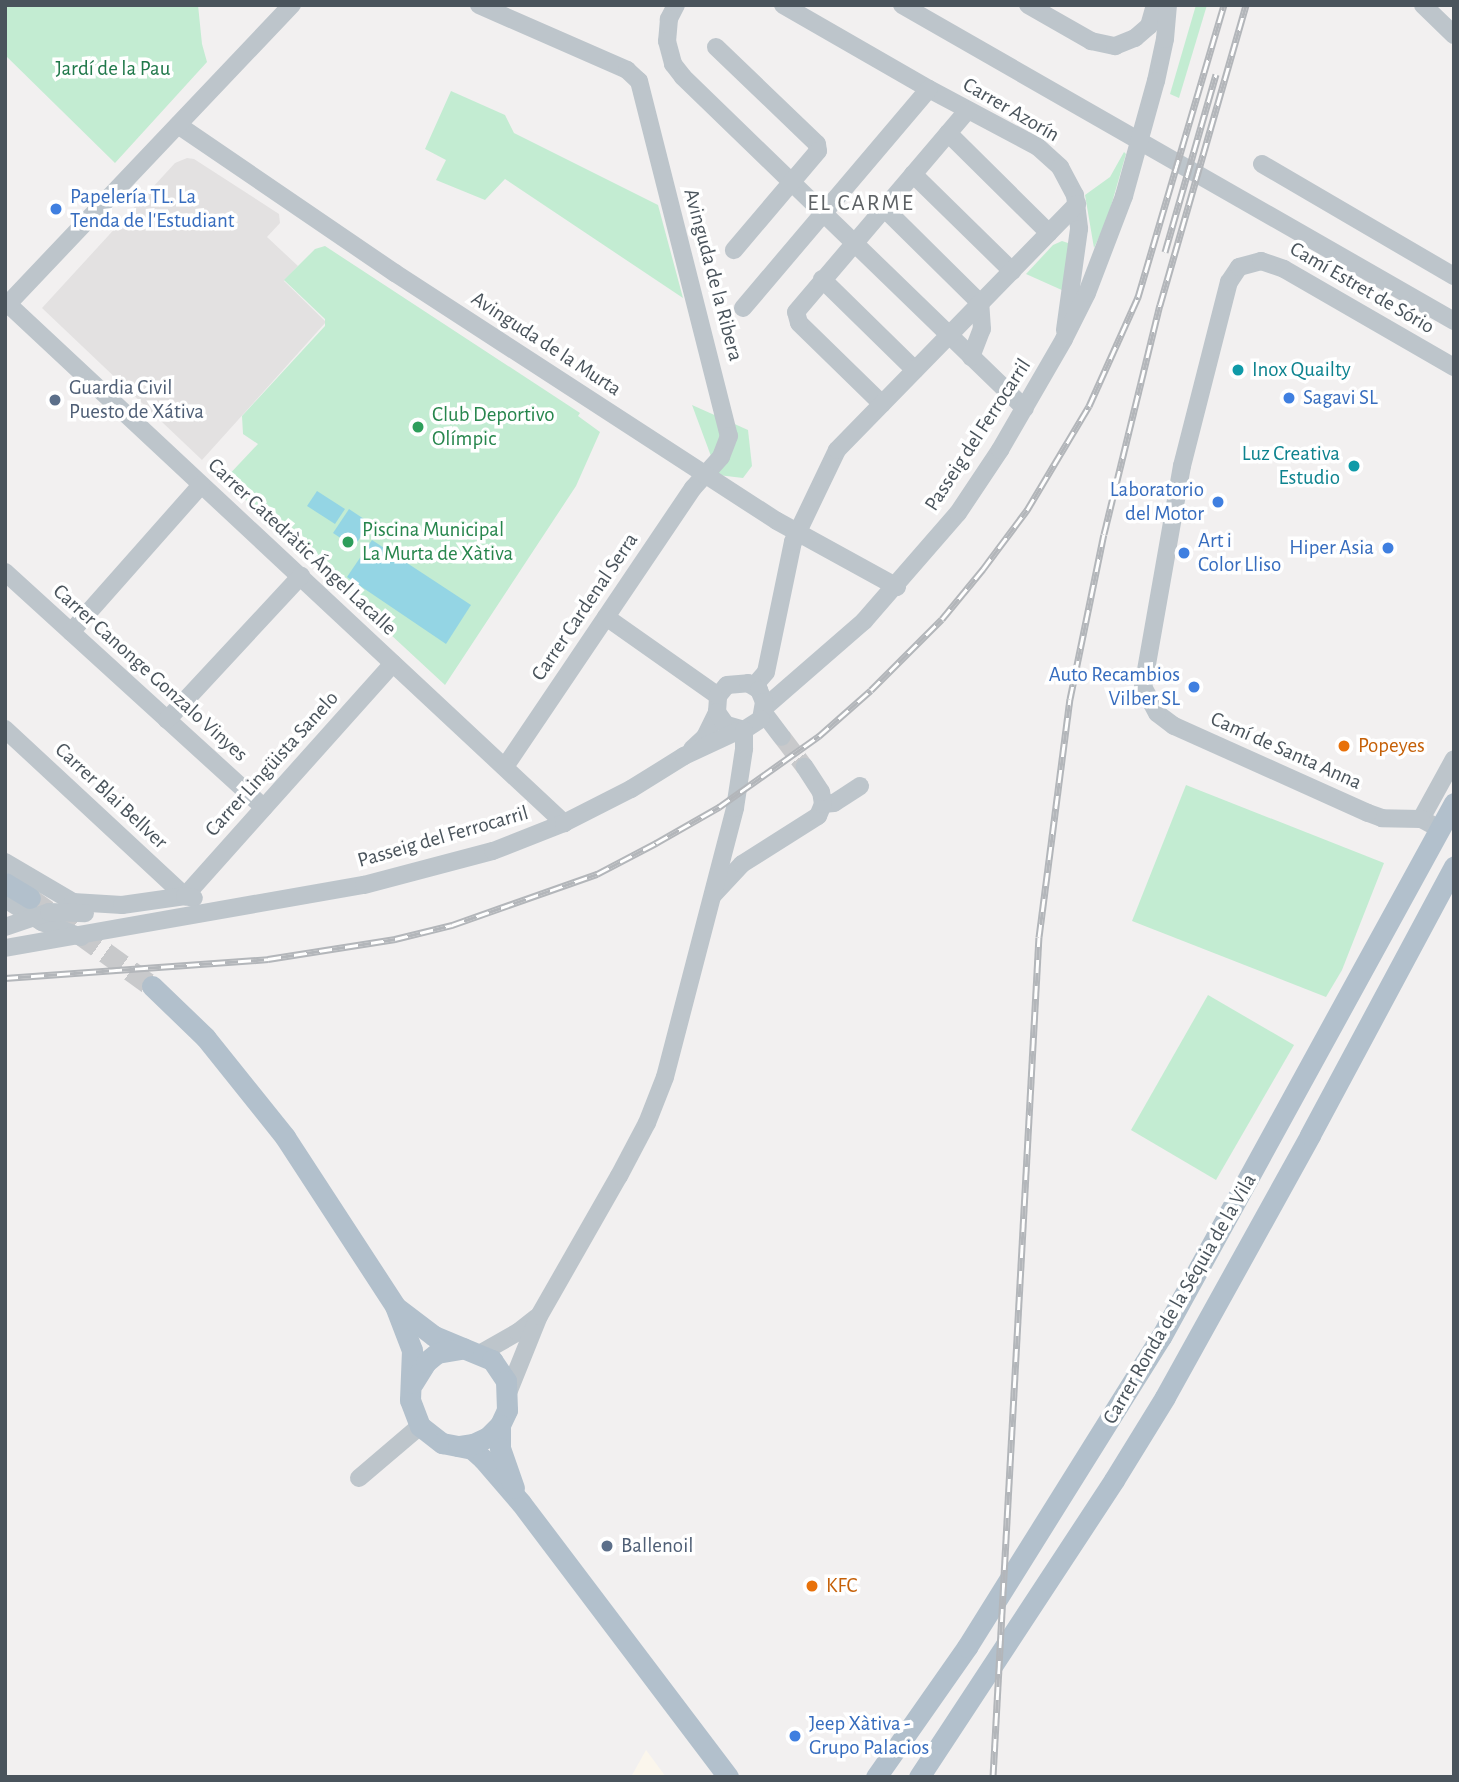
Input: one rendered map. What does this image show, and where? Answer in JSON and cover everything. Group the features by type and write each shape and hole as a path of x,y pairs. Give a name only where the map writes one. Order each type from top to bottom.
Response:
{"main road":[{"name":"Carrer Ronda de la Séquia de la Vila","path":"876,1777 967,1647 1161,1337 1430,824 1454,803"},
{"name":"Carrer Ronda de la Séquia de la Vila","path":"919,1777 1165,1396 1310,1135 1454,866"},
{"path":"5,883 32,908"},
{"path":"152,986 205,1037 285,1137 395,1306 412,1350 410,1400 420,1426 436,1440 472,1449 521,1503 717,1767 728,1777"},
{"path":"395,1306 434,1336 473,1350 500,1369 508,1393 507,1410 500,1425 488,1437 473,1444 456,1446"},
{"path":"412,1386 417,1373 431,1357 450,1349 473,1350"},
{"path":"500,1425 500,1448 521,1503"}],"street":[{"path":"7,306 292,5"},
{"name":"Avinguda de la Ribera","path":"479,5 627,70 639,81 726,415 726,447 707,476"},
{"path":"676,5 667,29 673,64 853,244 1025,408"},
{"name":"Carrer Azorín","path":"783,5 1049,156 1070,183 1077,204 1079,229 1064,339"},
{"path":"902,5 1454,321"},
{"path":"1028,5 1049,10 1091,41 1115,46 1135,38 1149,26 1155,5"},
{"name":"Passeig del Ferrocarril","path":"5,948 80,937 165,917 299,897 422,871 493,851 564,823 631,789 684,756 756,724 764,710 818,664 897,587 958,513 1025,408 1064,339 1097,271 1124,196 1156,80 1165,39 1168,5"},
{"path":"1423,5 1454,35"},
{"path":"716,47 817,144 816,157 734,250"},
{"name":"Carrer Azorín","path":"743,308 929,89"},
{"path":"882,404 799,323 796,315 798,306 968,110"},
{"name":"Avinguda de la Murta","path":"178,125 395,273 707,476 796,533 897,587"},
{"path":"948,133 1049,233"},
{"path":"1262,164 1454,276"},
{"path":"913,174 1012,271"},
{"path":"782,737 764,710 762,696 754,686 766,672 796,533 837,450 1077,204"},
{"path":"884,208 980,303 982,329 971,357"},
{"name":"Camí Estret de Sório","path":"1146,695 1143,687 1146,661 1182,466 1229,282 1244,263 1261,261 1284,269 1454,367"},
{"path":"822,279 915,370"},
{"name":"Carrer Catedràtic Ángel Lacalle","path":"7,306 301,576 564,823"},
{"name":"Carrer Cardenal Serra","path":"505,767 693,488 707,476"},
{"path":"71,632 201,485"},
{"name":"Carrer Canonge Gonzalo Vinyes","path":"6,574 264,808"},
{"path":"167,720 301,576"},
{"path":"508,1393 539,1316 647,1123 665,1077 735,808 744,748 742,730 726,725 718,704 606,617"},
{"name":"Carrer Lingüista Sanelo","path":"185,896 393,663"},
{"name":"Passeig del Ferrocarril","path":"684,756 705,737 718,704 734,682 754,686 818,664"},
{"name":"Camí de Santa Anna","path":"1146,695 1157,713 1174,726 1368,813 1382,818 1430,824"},
{"name":"Carrer Blai Bellver","path":"5,729 185,896"},
{"name":"Carrer Ronda de la Séquia de la Vila","path":"1430,824 1454,759"},
{"path":"710,898 742,864 818,816 823,804 821,792 805,767"},
{"path":"823,804 834,803 860,786"},
{"path":"735,808 741,817 734,853 742,864"},
{"name":"Passeig del Ferrocarril","path":"5,862 57,895 80,904 122,905 185,896 239,906"},
{"path":"5,899 49,912 98,913 122,905"},
{"path":"5,927 32,908"},
{"path":"32,908 80,937"},
{"path":"473,1350 518,1332 539,1316"},
{"path":"359,1478 420,1426"}],"shaded area":[{"path":"187,158 194,159 279,214 280,223 267,237 298,266 284,281 326,322 202,460 42,308 175,163"},
{"path":"646,1750 666,1777 631,1777"}],"green space":[{"name":"Jardí de la Pau","path":"5,5 198,5 202,44 207,62 115,163 5,55"},
{"path":"1196,5 1207,5 1179,98 1170,94"},
{"path":"451,91 505,115 514,133 658,205 683,298 505,179 485,200 436,180 446,160 425,149"},
{"path":"1124,152 1126,154 1107,220 1094,248 1085,195 1110,177"},
{"path":"1062,241 1068,243 1071,251 1064,291 1026,274 1053,245"},
{"name":"Club Deportivo Olímpic","path":"325,246 580,413 578,416 600,432 576,486 445,685 224,480 258,444 243,434 242,416 325,326 325,319 284,280 315,249"},
{"path":"692,405 748,430 752,466 743,478 718,475"},
{"path":"1186,785 1384,863 1342,970 1326,997 1132,921"},
{"path":"1208,995 1294,1045 1216,1180 1131,1130"}],"water":[{"path":"317,491 345,509 335,524 307,506"},
{"path":"349,509 370,523 354,547 333,533"},
{"path":"372,540 471,605 446,644 347,577"}],"tunnel":[{"path":"782,737 805,767"},
{"path":"30,898 152,986"}],"railway":[{"path":"5,978 268,959 395,939 452,925 597,874 719,807 819,736 871,690 942,619 983,569 1027,510 1089,406 1138,297 1224,5"},
{"path":"993,1777 1039,937 1070,699 1104,534 1160,305 1246,5"},
{"path":"1165,252 1216,74"}],"place":[{"name":"Papelería TL. La Tenda de l'Estudiant","path":"56,209"},
{"name":"Inox Quailty","path":"1238,370"},
{"name":"Sagavi SL","path":"1289,398"},
{"name":"Guardia Civil Puesto de Xátiva","path":"55,400"},
{"name":"Club Deportivo Olímpic","path":"418,427"},
{"name":"Luz Creativa Estudio","path":"1354,466"},
{"name":"Laboratorio del Motor","path":"1218,502"},
{"name":"Piscina Municipal La Murta de Xàtiva","path":"348,542"},
{"name":"Hiper Asia","path":"1388,548"},
{"name":"Art i Color Lliso","path":"1184,553"},
{"name":"Auto Recambios Vilber SL","path":"1194,687"},
{"name":"Popeyes","path":"1344,746"},
{"name":"Ballenoil","path":"607,1546"},
{"name":"KFC","path":"812,1586"},
{"name":"Jeep Xàtiva - Grupo Palacios","path":"795,1736"}],"district":[{"name":"EL CARME","path":"861,204"}]}
